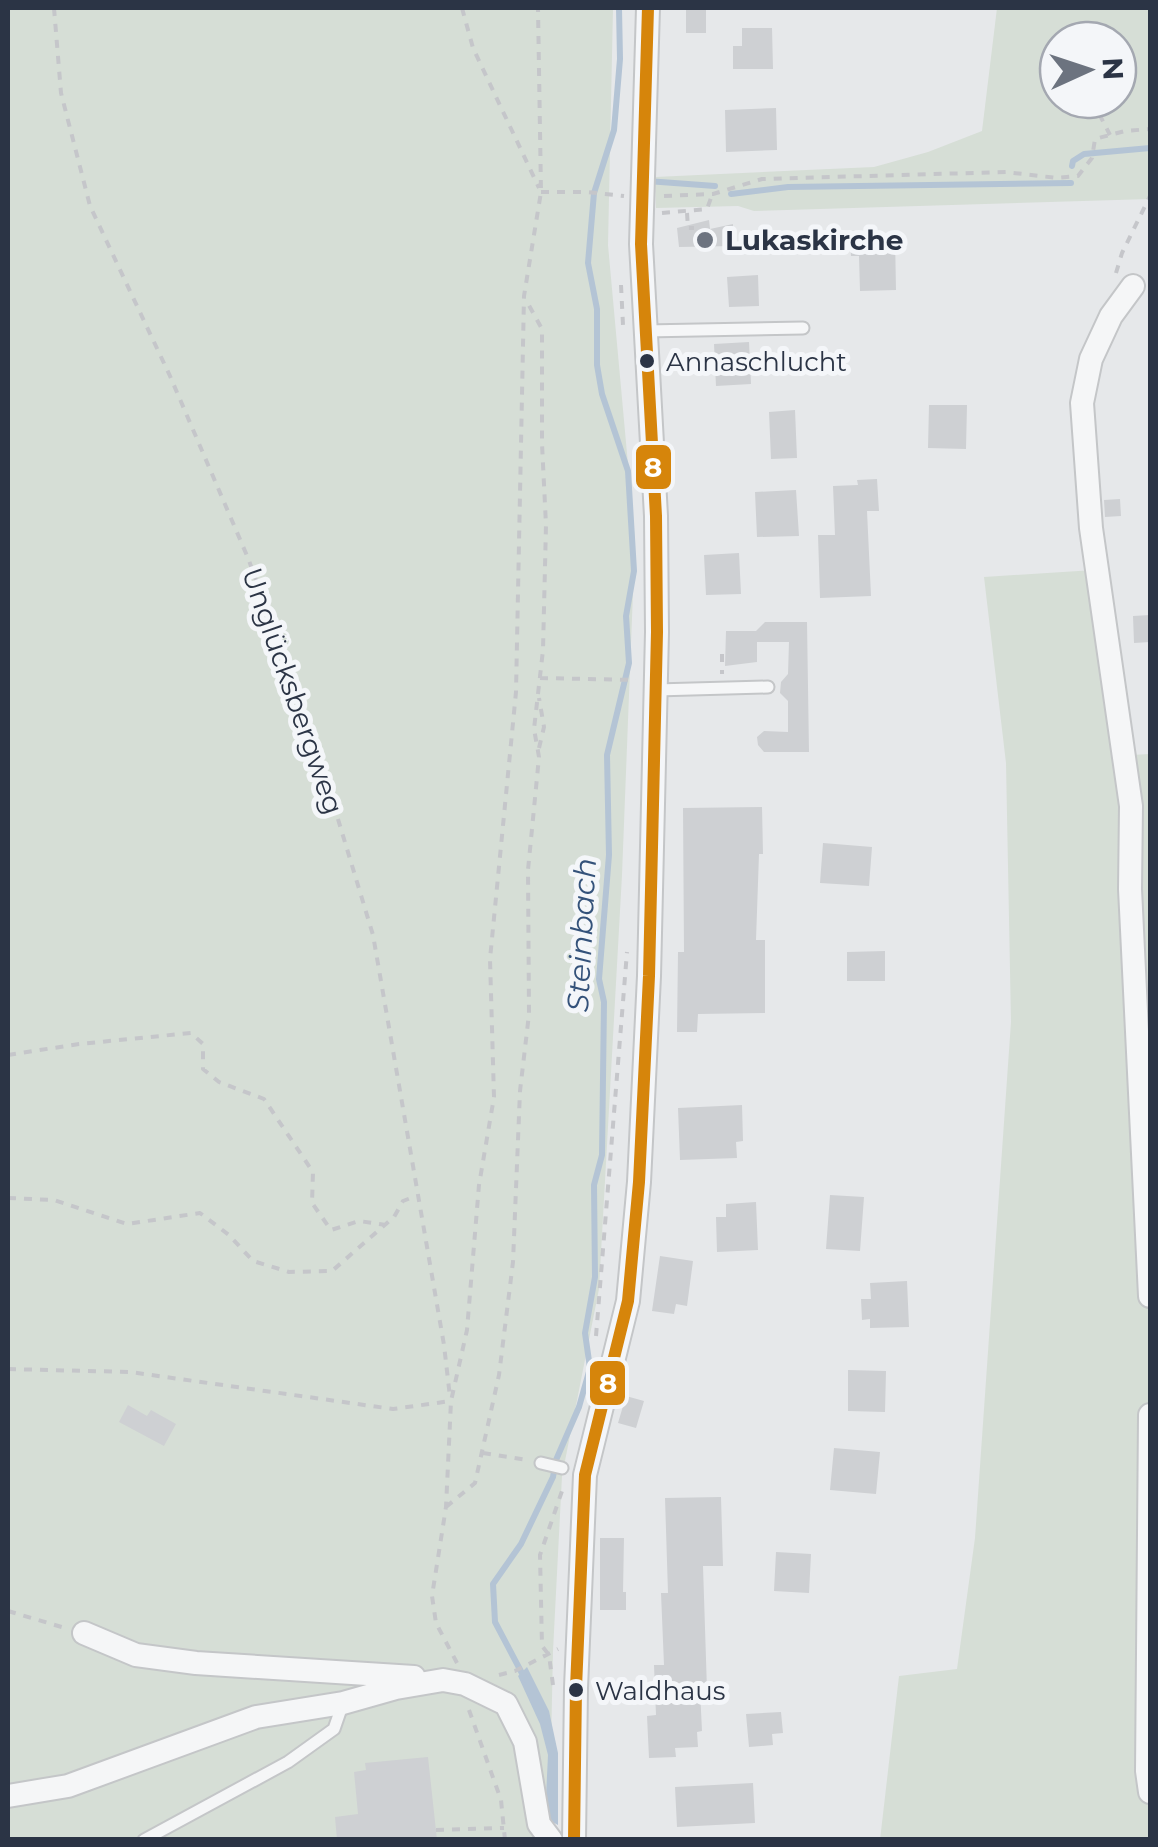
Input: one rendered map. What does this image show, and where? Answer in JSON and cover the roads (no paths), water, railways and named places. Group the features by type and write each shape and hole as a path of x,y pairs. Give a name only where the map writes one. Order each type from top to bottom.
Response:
{"street":[{"path":"574,1840 585,1476 628,1302 639,1182 649,976 656,516 635,336 633,189 648,8"},
{"path":"1123,284 1092,359 1082,404 1091,528 1131,806 1130,890 1150,1296"},
{"path":"1150,1415 1150,1792"},
{"path":"84,1633 136,1656 454,1682 506,1704 524,1742 545,1832"},
{"path":"8,1796 68,1786 256,1717 343,1704 396,1688 454,1682"}],"lane":[{"path":"635,336 803,328"},
{"path":"656,690 768,687"},
{"path":"541,1463 562,1468"},
{"path":"144,1840 288,1762 334,1728 343,1704"}],"water":[{"path":"527,1667 549,1711 558,1753 558,1825 545,1818 548,1755 540,1724 518,1676"}],"waterway":[{"name":"Steinbach","path":"525,1679 495,1622 493,1584 521,1544 553,1477 590,1368 585,1333 595,1277 594,1185 602,1155 604,1002 599,979 609,855 607,755 629,663 626,616 634,571 628,471 602,394 597,365 597,309 588,263 594,193 614,130 620,59 619,8"},
{"path":"1072,166 1084,154 1150,148"},
{"path":"647,181 715,186"},
{"path":"731,194 788,187 1071,183"}],"place":[{"name":"Lukaskirche","path":"705,240"},
{"name":"Annaschlucht","path":"647,361"},
{"name":"Waldhaus","path":"576,1690"}]}
